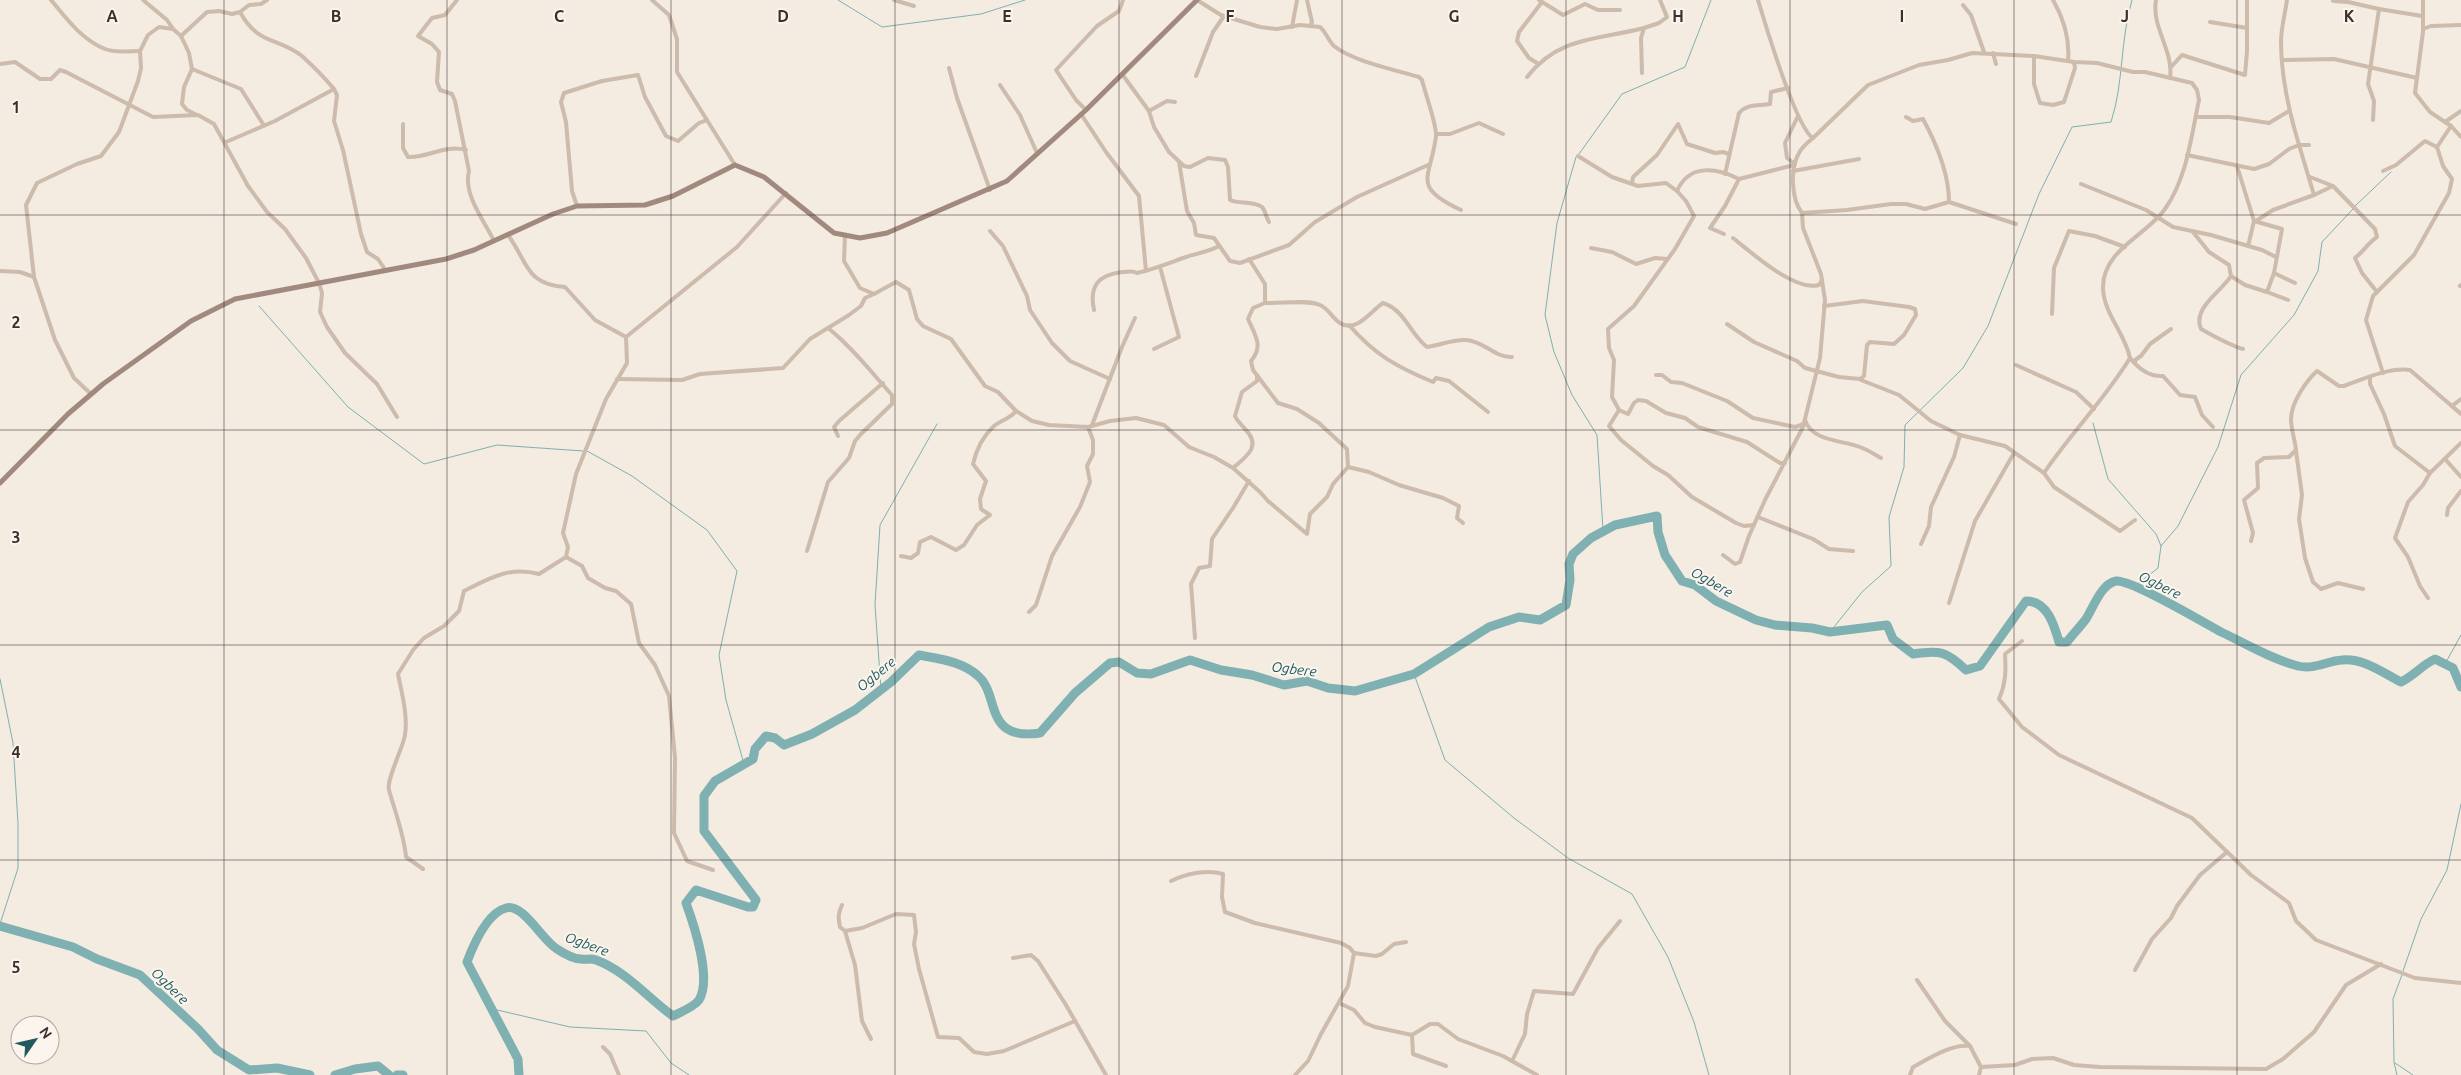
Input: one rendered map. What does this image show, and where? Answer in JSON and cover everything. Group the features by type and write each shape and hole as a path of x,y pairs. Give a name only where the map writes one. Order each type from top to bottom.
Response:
{"street":[{"path":"51,0 68,22 106,50 140,51"},
{"path":"143,0 168,20 173,29 182,36 189,53 192,70 184,87 182,104 187,110 214,124 226,142 232,159 248,186 267,212 285,229 306,258 319,283 322,293 320,312 327,327 345,353 377,384 397,417"},
{"path":"182,36 207,12 240,12 249,5 261,4 266,0"},
{"path":"457,0 445,15 432,18 418,36 432,44 439,52 437,82 440,90 452,94 455,101 466,150 469,171 467,181 473,201 494,241"},
{"path":"652,0 669,14 677,39 677,72 735,165 764,177 834,233 860,238 886,233 990,190 1007,181 1086,110 1197,0 1224,16 1277,29 1320,27 1331,43 1339,49 1385,68 1419,76 1422,80 1436,134 1426,177 1437,199 1461,210"},
{"path":"894,0 914,6"},
{"path":"1086,110 1076,100 1056,70 1097,26 1119,11 1124,0"},
{"path":"1292,27 1297,0"},
{"path":"1307,0 1312,22 1310,26"},
{"path":"1527,76 1537,63 1556,50 1578,41 1644,28 1666,20 1666,9 1660,0"},
{"path":"1758,0 1772,47 1798,116 1809,136 1813,138"},
{"path":"2054,0 2061,12 2069,44 2068,61"},
{"path":"2156,0 2153,10 2171,67 2170,78"},
{"path":"2171,67 2182,55 2245,75 2247,0"},
{"path":"2287,0 2281,41 2289,111 2302,161 2310,178 2314,195"},
{"path":"2423,0 2423,30 2416,93 2430,112 2451,126 2461,137"},
{"path":"1537,63 1529,58 1517,41 1519,32 1540,1 1563,16 1585,4 1598,10 1620,10"},
{"path":"2333,1 2348,2 2422,16"},
{"path":"1964,5 1972,15 1984,52"},
{"path":"2374,120 2374,101 2368,84 2379,9"},
{"path":"240,12 248,27 267,40 301,55 334,89 337,95 334,121 343,150 361,234 367,252 378,259 386,270"},
{"path":"1196,76 1213,32 1224,16"},
{"path":"2210,22 2247,28"},
{"path":"2423,30 2431,26 2461,25"},
{"path":"91,394 74,378 55,340 34,278 26,205 37,183 77,164 100,156 118,132 129,106 141,68 140,51 148,35 159,27 173,29"},
{"path":"1642,73 1641,38 1644,28"},
{"path":"1723,555 1735,564 1740,562 1754,525 1804,422 1820,358 1824,306 1822,280 1805,238 1801,222 1802,213 1796,201 1794,167 1799,153 1868,85 1918,65 1984,52 2097,63 2132,72 2192,83 2197,90 2199,100 2180,182 2159,218 2110,261 2104,275 2103,289 2115,326 2128,348 2130,358 2135,365 2157,377 2163,376 2180,395 2195,397 2202,415 2213,427"},
{"path":"1993,53 1996,64"},
{"path":"2034,56 2034,84 2040,103 2053,105 2064,102 2074,62"},
{"path":"2282,60 2334,59 2417,78"},
{"path":"0,64 15,62 40,79 50,80 60,70 66,72 153,118 198,116"},
{"path":"949,68 957,98 990,190"},
{"path":"192,70 241,89 263,124"},
{"path":"1122,74 1149,111 1166,147 1180,162 1190,167 1208,158 1225,160 1228,167 1230,200 1238,204 1264,208 1269,222"},
{"path":"577,206 572,191 566,122 561,102 564,94 602,81 638,75 645,97 663,131 672,140 678,141 699,123 707,120"},
{"path":"1000,85 1020,116 1038,153"},
{"path":"1725,174 1740,113 1743,108 1752,105 1770,104 1771,92 1788,88"},
{"path":"226,142 263,124 275,121 334,89"},
{"path":"1149,111 1167,101 1175,102"},
{"path":"2196,116 2269,123 2289,111"},
{"path":"2445,122 2461,111"},
{"path":"1081,114 1106,152 1139,196 1146,271"},
{"path":"1794,167 1786,158 1785,147 1798,116"},
{"path":"1906,117 1913,121 1923,119 1930,133 1949,191 1949,202"},
{"path":"1436,134 1450,134 1479,123 1503,134"},
{"path":"403,124 403,148 408,157 415,158 456,147 466,150"},
{"path":"1632,183 1633,178 1662,149 1678,124 1687,144 1715,153 1729,154"},
{"path":"2437,147 2451,126"},
{"path":"2383,171 2396,165 2425,140 2437,147 2442,166 2452,179 2449,193 2414,255 2373,296 2366,320 2383,373"},
{"path":"2187,155 2254,169 2269,164 2289,149 2299,145 2309,145"},
{"path":"1578,156 1612,177 1638,186 1666,183 1686,201 1694,216 1634,306 1608,329 1609,348 1614,360 1612,397 1619,410 1628,414 1634,403 1638,400 1646,401 1698,427 1747,442 1780,463 1785,463"},
{"path":"1677,191 1681,180 1697,171 1712,171 1739,179 1794,167 1859,159"},
{"path":"1180,162 1187,211 1194,223 1196,235 1214,238 1230,261 1240,262 1289,244 1315,222 1357,197 1428,165"},
{"path":"0,483 68,414 91,394 145,352 191,322 236,299 446,259 494,241 553,214 577,206 645,205 673,196 735,165"},
{"path":"2237,166 2254,221 2248,246"},
{"path":"2310,178 2333,186 2376,229 2377,237 2369,242 2363,252 2355,258 2362,273 2377,292"},
{"path":"1724,234 1710,228 1725,206 1739,179"},
{"path":"2082,184 2125,201 2173,227 2212,235 2276,257"},
{"path":"2254,221 2273,210 2333,186"},
{"path":"626,337 698,276 738,247 786,193"},
{"path":"1802,213 1847,210 1891,204 1906,204 1925,209 1949,202 2016,224"},
{"path":"2254,221 2282,229 2274,273 2267,292"},
{"path":"990,231 1003,246 1027,296 1030,310 1052,343 1070,360 1110,380"},
{"path":"2052,314 2054,268 2069,231 2096,236 2124,247"},
{"path":"2193,232 2209,252 2229,265 2231,276 2245,285 2288,300"},
{"path":"508,234 533,276 548,286 565,287 595,320 626,337"},
{"path":"845,235 844,261 860,288 874,294"},
{"path":"1733,238 1772,267 1800,284 1811,287 1819,285 1822,280"},
{"path":"1094,310 1092,299 1094,289 1106,274 1146,271 1185,258 1208,253 1219,246"},
{"path":"1591,248 1612,252 1636,264 1655,258 1667,259"},
{"path":"1249,259 1265,284 1265,303"},
{"path":"1154,349 1179,337 1160,267"},
{"path":"0,272 20,272 34,278"},
{"path":"2274,273 2295,283"},
{"path":"2231,276 2214,293 2199,316 2198,322 2201,330 2243,350"},
{"path":"617,380 682,380 700,374 783,368 810,338 849,315 861,306 865,298 896,282 909,290 917,319 923,326 950,340 985,386 998,392 1016,411 1032,421 1049,426 1090,426 1136,418 1164,425 1189,447 1214,457 1233,468 1249,481 1268,502 1307,534 1310,514 1327,497 1333,484 1348,467 1347,449 1326,428 1298,409 1278,403 1257,375 1251,360 1256,354 1259,342 1248,319 1253,308 1265,303 1319,304 1328,310 1339,323 1350,325 1362,322 1383,303 1389,305 1404,317 1418,339 1427,347 1467,340 1487,346 1503,357 1512,357"},
{"path":"1824,306 1862,301 1891,307 1909,307 1916,311 1912,323 1899,341 1894,344 1870,342 1867,345 1864,376 1860,379"},
{"path":"1029,612 1036,605 1052,556 1080,507 1090,482 1087,466 1093,454 1093,440 1090,426 1135,318"},
{"path":"1727,324 1754,342 1776,351 1805,368 1839,377 1860,379 1899,395 1918,412 1960,435 1996,442 2044,473 2054,487 2120,531 2136,520"},
{"path":"1350,325 1363,341 1397,367 1433,382 1436,378 1450,381 1488,412"},
{"path":"807,551 828,482 849,458 855,442 861,434 892,404 892,395 883,383 841,338 828,328"},
{"path":"2135,365 2135,360 2141,356 2150,344 2171,329"},
{"path":"423,869 406,857 404,839 397,824 388,789 405,736 404,706 398,674 413,650 424,638 444,626 459,611 464,591 492,576 522,569 539,574 566,557 568,547 563,533 576,474 606,399 627,363 626,337"},
{"path":"2044,473 2065,443 2094,409 2130,358"},
{"path":"2016,365 2076,392 2094,409"},
{"path":"2363,589 2338,583 2321,588 2313,582 2305,558 2298,519 2302,495 2291,418 2297,400 2315,373 2320,372 2339,386 2404,369 2410,370 2461,414"},
{"path":"1233,468 1253,451 1254,444 1251,435 1235,416 1242,392 1257,381 1257,375"},
{"path":"1656,375 1662,375 1670,382 1682,384 1727,401 1753,418 1794,427 1804,422"},
{"path":"2370,378 2370,384 2384,414 2394,446 2430,473"},
{"path":"838,436 834,427 838,421 883,383"},
{"path":"2452,406 2461,399"},
{"path":"1619,410 1609,426 1621,440 1652,466 1668,475 1692,498 1736,523 1744,526 1754,525"},
{"path":"901,556 911,558 918,553 920,542 931,537 956,550 964,545 977,526 990,514 981,508 980,499 986,481 973,464 976,451 994,426 1011,417 1016,411"},
{"path":"1804,422 1811,431 1823,437 1861,447 1881,458"},
{"path":"1921,544 1929,526 1931,507 1954,457 1960,435"},
{"path":"2428,598 2417,582 2408,557 2394,538 2408,502 2423,485 2430,473 2461,443"},
{"path":"2251,541 2253,533 2244,500 2258,488 2258,463 2264,458 2289,456 2296,450"},
{"path":"1949,603 1975,521 2014,453"},
{"path":"2445,459 2450,468 2461,477"},
{"path":"1348,467 1369,472 1398,485 1451,502 1459,506 1457,518 1463,522"},
{"path":"1195,638 1191,584 1199,568 1210,566 1212,539 1234,508 1249,481"},
{"path":"2447,514 2448,508 2461,490"},
{"path":"1758,517 1813,539 1829,549 1853,552"},
{"path":"566,557 582,566 588,578 605,588 616,591 631,604 639,643 655,665 669,696 675,758 674,833 687,861 713,870"},
{"path":"2022,641 2005,654 2006,672 1999,698 2022,727 2059,755 2192,818 2252,875 2289,903 2296,921 2316,940 2415,978 2461,983"},
{"path":"2135,970 2152,938 2171,918 2176,906 2200,875 2228,852"},
{"path":"1170,881 1180,876 1213,871 1223,874 1222,897 1224,912 1255,923 1341,944 1350,948 1354,953 1376,956 1382,954 1394,944 1406,942"},
{"path":"842,905 838,912 840,927 845,931 855,965 862,1021 871,1039"},
{"path":"845,931 862,928 896,914 914,915 916,932 914,944 938,1037 959,1038 974,1052 987,1054 1004,1051 1075,1021"},
{"path":"1512,1061 1525,1034 1527,1014 1534,991 1573,994 1598,948 1620,921"},
{"path":"1295,1075 1308,1062 1348,986 1354,953"},
{"path":"1013,958 1031,955 1038,961 1106,1075"},
{"path":"1981,1068 2015,1065 2032,1059 2053,1058 2074,1065 2100,1067 2266,1069 2284,1059 2314,1032 2346,985 2381,964"},
{"path":"1917,980 1945,1021 1970,1046 1981,1068 1979,1075"},
{"path":"1339,1003 1354,1010 1365,1022 1375,1027 1412,1036 1430,1024 1438,1024 1458,1038 1483,1047 1537,1075"},
{"path":"1412,1036 1413,1054 1446,1066"},
{"path":"1910,1075 1913,1067 1927,1060 1959,1045 1970,1046"},
{"path":"603,1047 610,1054 619,1075"}],"waterway":[{"path":"838,0 882,27 981,14 1025,0"},
{"path":"1579,154 1622,94 1685,67 1711,0"},
{"path":"1830,632 1862,592 1891,566 1889,517 1904,467 1905,425 1963,368 1988,326 2039,194 2072,127 2111,122 2118,92 2125,30 2132,0"},
{"path":"1576,157 1557,223 1545,315 1554,352 1572,395 1597,435 1603,530"},
{"path":"2355,206 2391,172"},
{"path":"2135,586 2158,568 2161,546 2178,526 2218,447 2241,375 2294,315 2318,271 2322,242 2353,209"},
{"path":"259,306 348,407 424,464 497,445 583,451"},
{"path":"2093,423 2108,479 2156,534 2161,546"},
{"path":"881,689 875,605 880,525 937,424"},
{"path":"587,451 632,476 707,530 737,571 719,655 726,700 744,764"},
{"name":"Ogbere","path":"519,1075 518,1059 467,962 482,931 493,916 506,908 519,911 557,949 575,958 594,959 607,965 627,978 673,1016 691,1007 699,1000 703,991 704,979 700,952 686,903 696,890 748,907 753,907 756,900 704,831 704,796 715,781 753,759 755,749 766,736 775,738 784,745 812,734 855,710 891,682 919,655 942,659 971,670 984,683 1001,723 1009,730 1022,734 1040,733 1075,693 1110,663 1119,662 1137,673 1151,674 1190,660 1221,670 1252,675 1284,685 1307,681 1328,688 1355,691 1414,674 1489,627 1519,617 1540,620 1566,605 1570,580 1569,564 1573,554 1591,538 1615,525 1657,516 1658,532 1665,555 1682,581 1695,585 1716,601 1756,620 1775,625 1812,628 1830,632 1887,625 1893,639 1913,654 1942,653 1966,670 1980,666 2026,601 2033,602 2044,609 2052,621 2059,642 2067,642 2086,619 2102,591 2116,581 2124,582 2151,594 2221,632 2288,663 2310,667 2342,660 2358,661 2401,682 2435,659 2453,668 2461,687"},
{"path":"2445,664 2461,635"},
{"path":"1414,674 1445,760 1514,818 1568,858 1632,894 1668,957 1694,1022 1709,1075"},
{"path":"0,679 13,743 18,823 18,868 0,924"},
{"path":"2403,971 2421,919 2447,870 2461,804"},
{"name":"Ogbere","path":"0,926 73,947 97,959 140,975 198,1029 217,1050 249,1070 277,1068 310,1075"},
{"path":"2397,1075 2394,1062 2393,999 2402,975"},
{"path":"493,1009 570,1027 646,1031 671,1063 689,1075"},
{"path":"2395,1063 2413,1075"},
{"name":"Ogbere","path":"335,1075 355,1069 378,1066 389,1075"},
{"name":"Ogbere","path":"397,1075 403,1075"}]}
